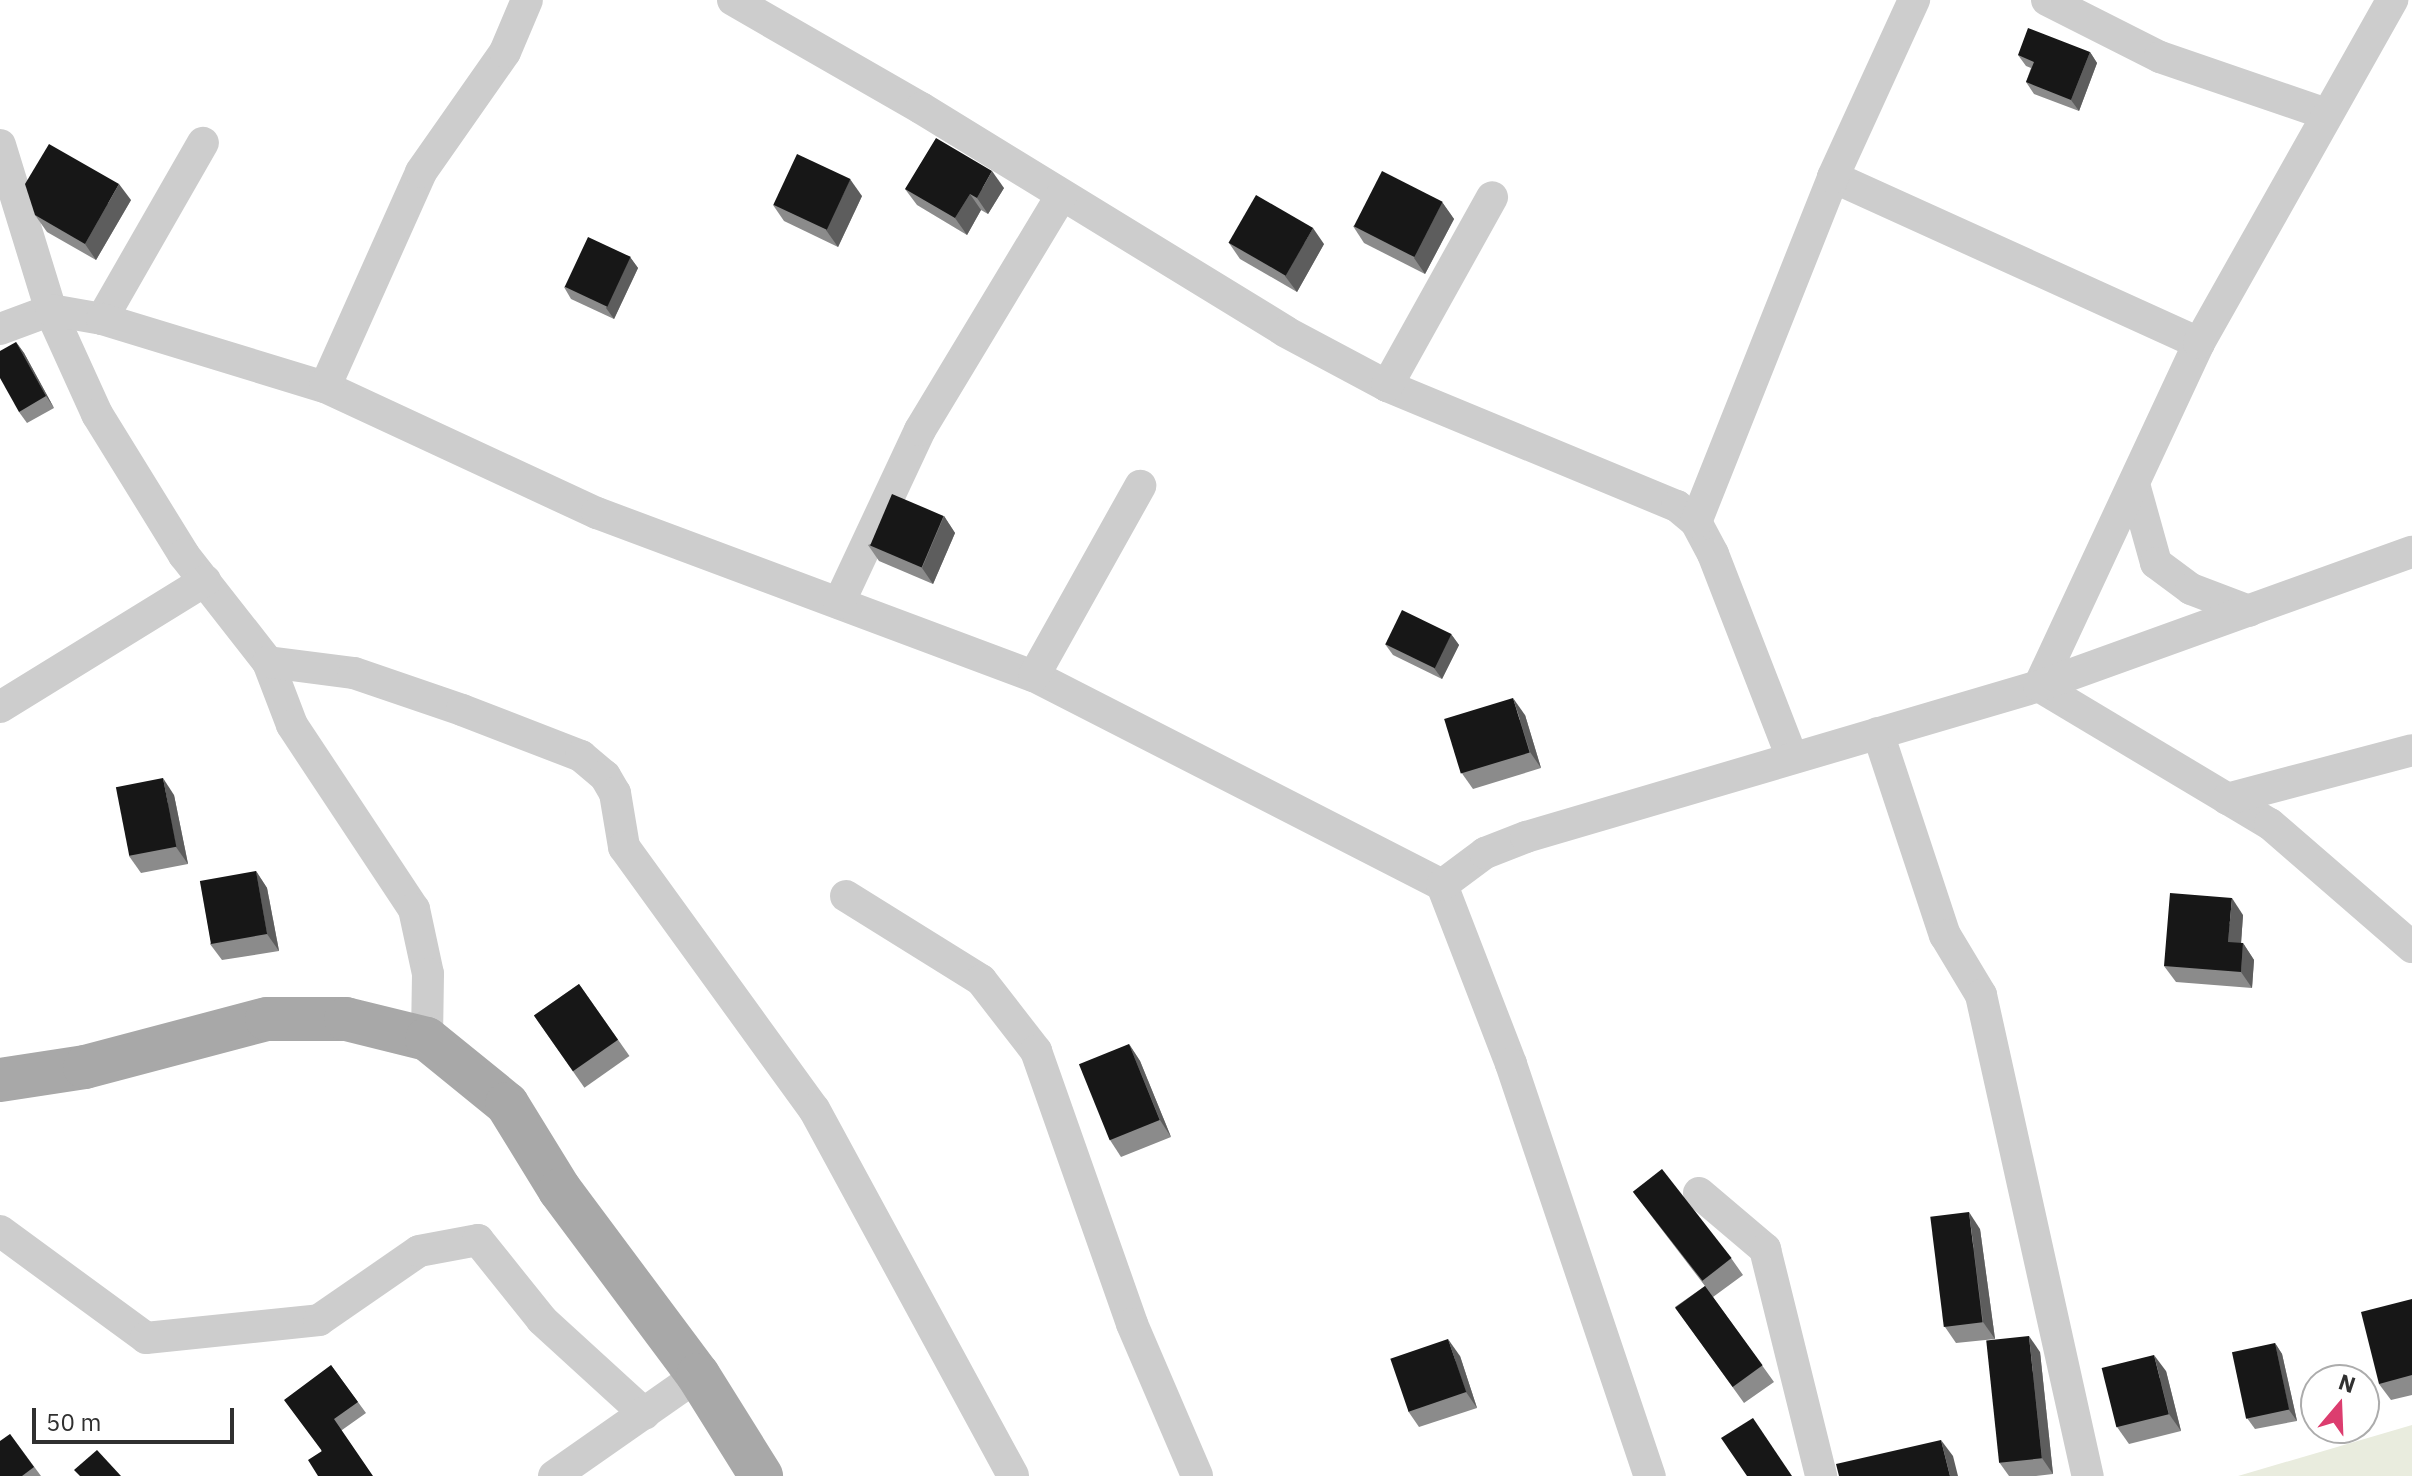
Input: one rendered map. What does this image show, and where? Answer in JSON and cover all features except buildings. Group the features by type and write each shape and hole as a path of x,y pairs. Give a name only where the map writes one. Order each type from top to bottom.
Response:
{"main road":[{"path":"0,1080 85,1067 267,1019 346,1019 427,1039 507,1104 560,1190 698,1375 761,1476"}],"street":[{"path":"325,387 421,172 505,52 527,0"},
{"path":"733,0 1286,332 1387,386 1677,506 1696,522 1713,554 1791,755"},
{"path":"1696,522 1833,177 1914,0"},
{"path":"2047,0 2160,57 2324,113"},
{"path":"2039,686 2199,343 2324,113 2392,0"},
{"path":"102,319 203,143"},
{"path":"0,145 51,310 97,414 184,555 268,662 292,725 414,909 428,974 427,1039"},
{"path":"1833,177 2199,343"},
{"path":"839,603 920,430 1061,196"},
{"path":"1387,386 1492,197"},
{"path":"0,329 51,310 102,319 325,387 518,481 1034,676 1442,885 1511,1064 1650,1476"},
{"path":"2134,484 2156,563 2191,589 2249,611"},
{"path":"1034,676 1140,486"},
{"path":"1442,885 1485,853 1526,837 1791,755 2039,686 2412,552"},
{"path":"0,707 205,581"},
{"path":"268,662 354,673 581,756 605,776 615,793 624,847 814,1109 1013,1476"},
{"path":"2039,686 2270,824 2412,947"},
{"path":"1878,733 1945,935 1981,995 2088,1476"},
{"path":"2227,799 2412,750"},
{"path":"846,896 981,980 1036,1051 1132,1324 1197,1476"},
{"path":"1699,1193 1765,1249 1821,1476"},
{"path":"0,1231 146,1338 319,1320 419,1251 478,1240 542,1320 645,1414"},
{"path":"554,1476 698,1375"}],"shaded area":[{"path":"2412,1425 2412,1476 2238,1476 2347,1444 2380,1444 2380,1434"}]}
